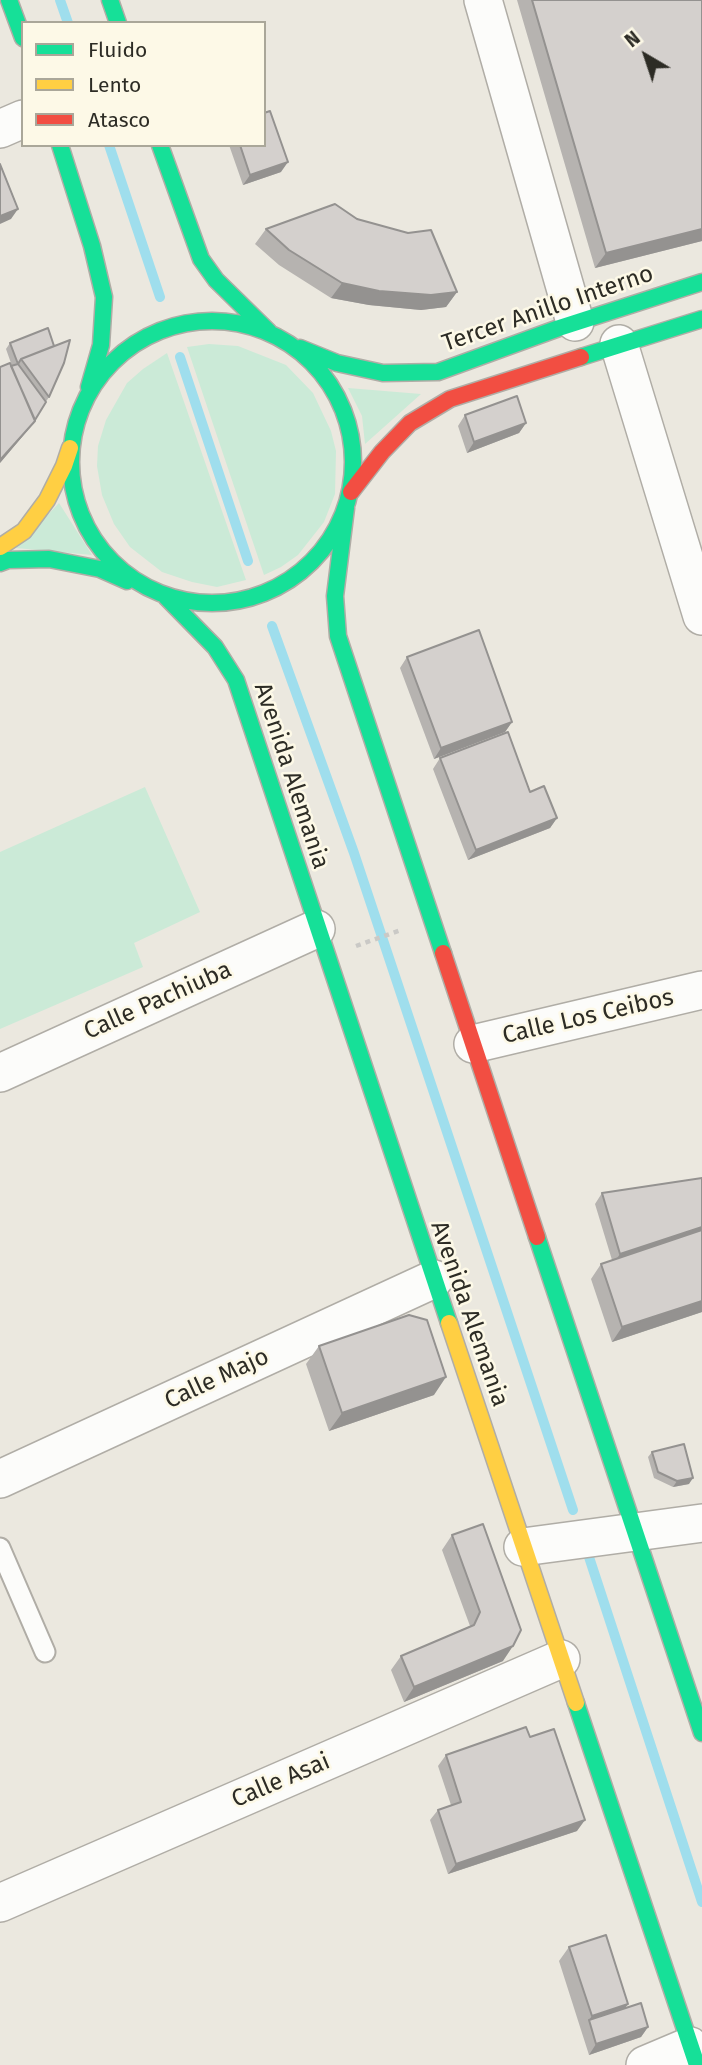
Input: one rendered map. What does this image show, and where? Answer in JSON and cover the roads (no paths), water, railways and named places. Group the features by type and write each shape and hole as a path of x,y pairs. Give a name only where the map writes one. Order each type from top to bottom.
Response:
{"main road":[{"path":"9,0 21,33"},
{"path":"110,0 117,21"},
{"path":"0,547 24,531 47,500 64,466 101,345 104,297 92,246 61,147"},
{"path":"161,147 201,259 216,280 269,332"},
{"name":"Tercer Anillo Interno","path":"288,342 337,363 383,373 438,372 575,322 702,282"},
{"path":"351,492 382,452 410,423 450,399 702,319"},
{"path":"84,405 106,370 137,342 176,325 223,321 269,332 288,342 315,364 336,391 349,423 354,457 335,596 338,636 702,1733"},
{"path":"76,430 71,467 77,505 82,517 93,540 117,568 149,590"},
{"path":"0,563 8,560 49,559 100,569 166,597 209,604 253,598 293,578 325,547 346,508"},
{"name":"Avenida Alemania","path":"166,597 215,648 236,680 694,2055"}],"street":[{"path":"483,0 575,322"},
{"path":"0,129 21,121"},
{"path":"619,344 702,616"},
{"name":"Calle Pachiuba","path":"0,1073 317,929"},
{"name":"Calle Los Ceibos","path":"473,1044 702,990"},
{"name":"Calle Majo","path":"0,1479 434,1279"},
{"path":"523,1547 702,1523"},
{"name":"Calle Asai","path":"0,1903 561,1660"},
{"path":"645,2065 694,2055"}],"lane":[{"path":"0,1548 45,1652"}],"waterway":[{"path":"60,0 67,21"},
{"path":"110,147 160,297"},
{"path":"180,357 248,561"},
{"path":"272,626 354,853 573,1510"},
{"path":"588,1554 702,1902"}]}
